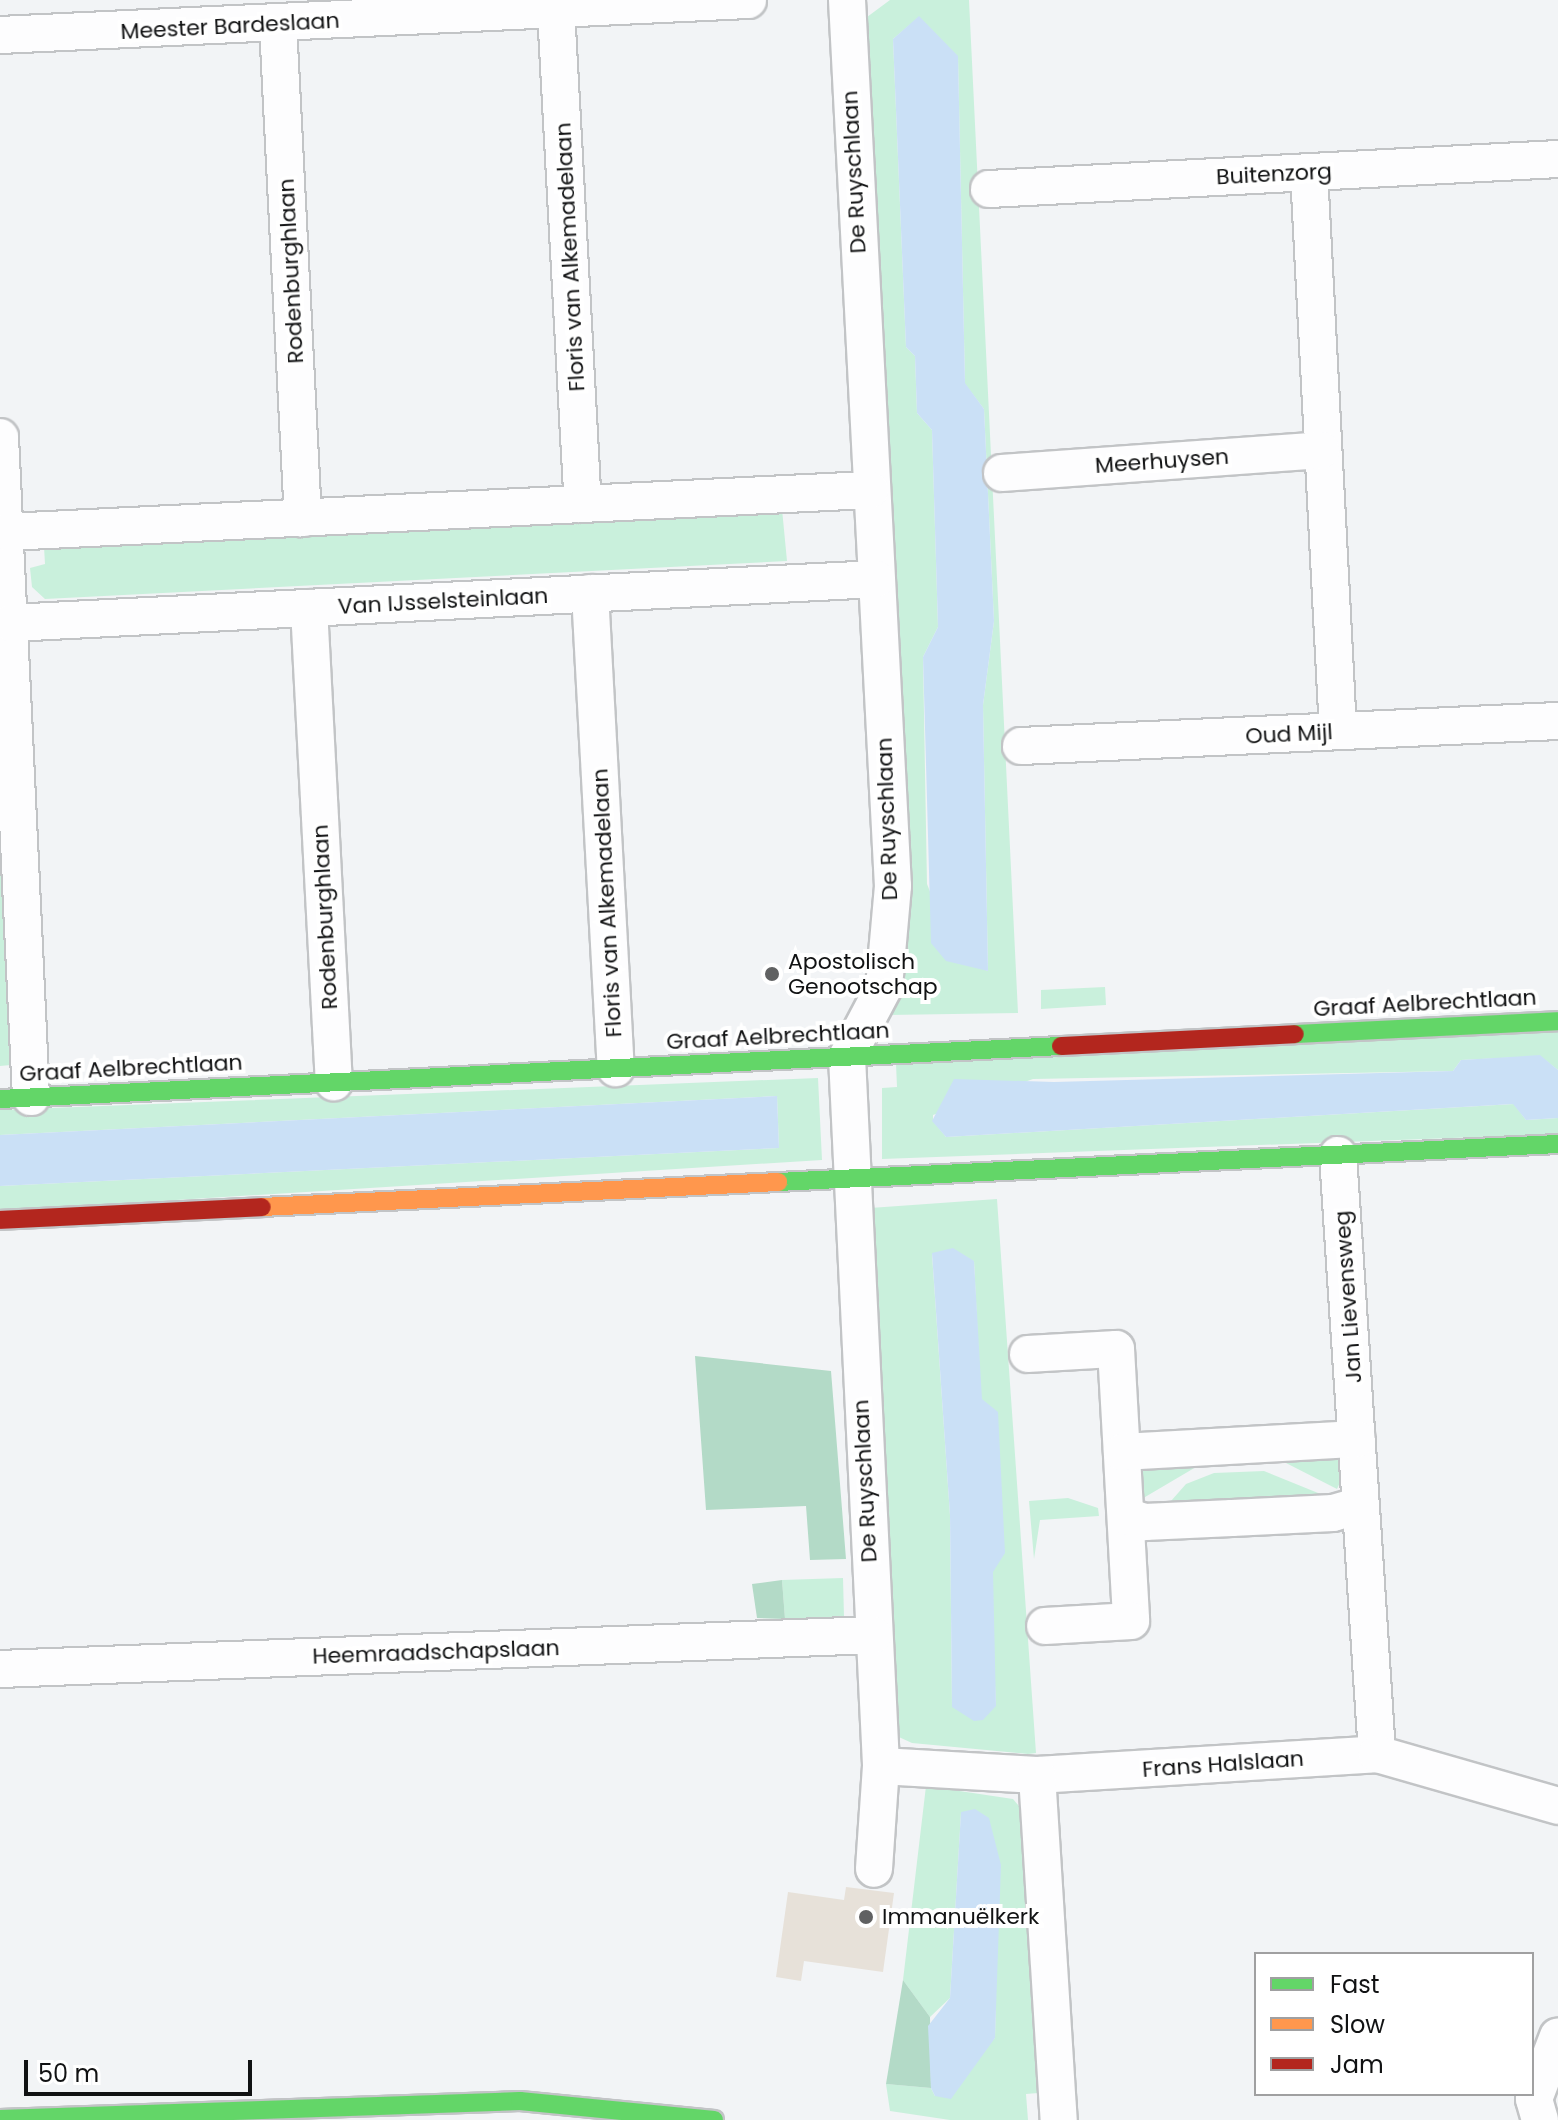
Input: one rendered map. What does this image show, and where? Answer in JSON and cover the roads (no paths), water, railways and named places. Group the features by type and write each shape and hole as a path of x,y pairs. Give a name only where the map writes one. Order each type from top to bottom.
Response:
{"street":[{"name":"Meester Bardeslaan","path":"0,35 278,25 748,0"},
{"name":"De Ruyschlaan","path":"847,0 870,490 893,886 884,987 847,1057 849,1180 881,1766 874,1869"},
{"name":"Floris van Alkemadelaan","path":"556,10 583,504"},
{"name":"Rodenburghlaan","path":"278,25 303,518"},
{"name":"Buitenzorg","path":"989,189 1558,159"},
{"path":"1309,172 1321,450 1338,731"},
{"path":"0,437 11,623 15,1098"},
{"name":"Meerhuysen","path":"1002,473 1321,450"},
{"path":"7,532 870,490"},
{"name":"Van IJsselsteinlaan","path":"11,623 876,579"},
{"name":"Floris van Alkemadelaan","path":"590,593 616,1068"},
{"name":"Rodenburghlaan","path":"309,608 334,1082"},
{"name":"Oud Mijl","path":"1021,746 1558,721"},
{"name":"Graaf Aelbrechtlaan","path":"15,1098 1558,1021"},
{"path":"0,1220 1558,1144"},
{"name":"Jan Lievensweg","path":"1338,1155 1377,1754"},
{"path":"1028,1354 1116,1349 1131,1621 1045,1626"},
{"path":"1122,1452 1357,1439"},
{"path":"1126,1516 1145,1522 1276,1516 1361,1505"},
{"name":"Heemraadschapslaan","path":"0,1669 873,1635"},
{"name":"Frans Halslaan","path":"881,1766 1037,1775 1377,1754 1558,1806"},
{"path":"1037,1775 1059,2120"},
{"path":"1540,2120 1534,2099 1558,2036"},
{"path":"0,2119 313,2112 520,2101 714,2120"}],"water":[{"path":"919,16 958,56 965,383 984,409 994,621 983,705 988,971 946,961 931,943 923,657 938,627 932,430 917,413 915,356 906,347 893,39"},
{"path":"1540,1055 1558,1070 1558,1118 1526,1120 1513,1104 946,1137 932,1121 954,1079 1054,1082 1453,1071 1461,1060"},
{"path":"777,1096 779,1148 0,1186 0,1135"},
{"path":"953,1248 974,1261 982,1399 998,1412 1005,1553 993,1572 996,1706 983,1720 974,1721 952,1707 950,1515 932,1253"},
{"path":"975,1809 989,1818 1001,1865 995,2038 951,2099 935,2096 931,2088 928,2026 950,1998 961,1812"}],"place":[{"name":"Apostolisch Genootschap","path":"772,974"},
{"name":"Immanuëlkerk","path":"866,1917"}]}
